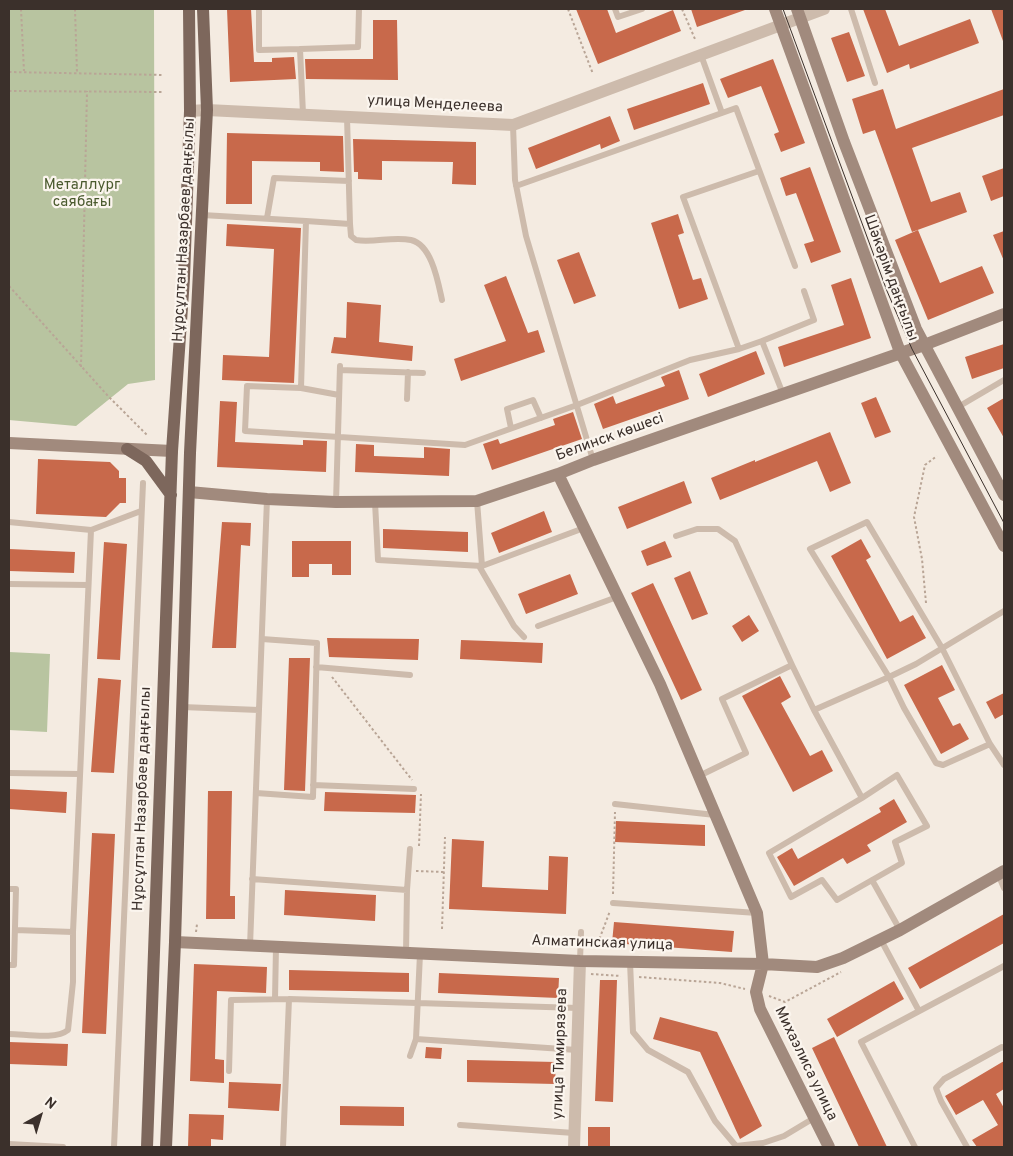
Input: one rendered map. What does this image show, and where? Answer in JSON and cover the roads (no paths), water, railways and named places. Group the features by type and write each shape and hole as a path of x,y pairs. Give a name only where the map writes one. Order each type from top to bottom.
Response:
{"main road":[{"name":"Нұрсұлтан Назарбаев даңғылы","path":"147,1147 172,451 184,278 190,111 189,9"},
{"name":"Нұрсұлтан Назарбаев даңғылы","path":"166,1147 175,942 190,453 207,110 203,9"},
{"name":"Шәкәрім даңғылы","path":"775,9 900,352 1004,546"},
{"name":"Шәкәрім даңғылы","path":"799,13 878,232 924,345 1004,495"},
{"name":"Белинск көшесі","path":"189,492 267,499 336,502 477,501 924,345 1004,314"},
{"path":"9,443 190,453"},
{"path":"127,449 146,461 171,493 189,492"},
{"path":"558,474 660,684 757,913 763,964"},
{"name":"Алматинская улица","path":"175,942 580,961 763,964 817,967 843,958 881,940 1001,872"},
{"path":"154,942 175,942"},
{"name":"Михаэлиса улица","path":"763,964 756,992 760,1009 828,1147"}],"street":[{"name":"улица Менделеева","path":"190,111 303,114 513,125 701,55 780,24 799,13 824,9"},
{"name":"улица Тимирязева","path":"574,1147 580,961"}],"lane":[{"path":"259,9 259,50 358,47 359,9"},
{"path":"615,9 618,18 642,9"},
{"path":"851,9 875,83"},
{"path":"300,49 303,114"},
{"path":"701,55 722,113"},
{"path":"516,186 736,108 795,266"},
{"path":"347,116 351,236 356,240 412,240 421,247 431,260 442,300"},
{"path":"513,125 516,186 526,236 593,460"},
{"path":"739,349 683,196 759,171"},
{"path":"267,218 274,178 349,181"},
{"path":"202,215 350,224"},
{"path":"301,388 306,221"},
{"path":"340,395 301,388 247,386 245,431 465,445 577,405 690,360 739,349 814,320 804,291"},
{"path":"762,341 783,394"},
{"path":"336,502 340,368 423,373"},
{"path":"406,399 408,372"},
{"path":"958,407 1004,380"},
{"path":"511,428 507,408 533,400 541,418"},
{"path":"114,1147 143,483"},
{"path":"250,946 267,499"},
{"path":"477,501 481,566 514,626 524,637"},
{"path":"375,502 378,560 481,566 584,528"},
{"path":"9,522 92,530 141,511"},
{"path":"990,744 943,765 936,763 904,708 889,677 810,549 867,522 942,648 990,744 1004,765"},
{"path":"676,536 697,529 718,528 735,541 814,710 862,798"},
{"path":"9,1034 53,1036 63,1034 68,1030 73,982 73,932 92,530"},
{"path":"9,584 88,585"},
{"path":"538,626 618,597"},
{"path":"814,710 889,677 1004,611"},
{"path":"256,793 313,798 316,643 262,639"},
{"path":"699,776 746,752 722,699 792,665"},
{"path":"316,666 410,675"},
{"path":"182,707 259,710"},
{"path":"9,772 80,774"},
{"path":"898,775 927,826 895,842 902,863 837,900 822,880 791,897 769,853 862,798 898,775"},
{"path":"313,785 417,788"},
{"path":"615,804 715,815"},
{"path":"406,953 410,850"},
{"path":"1001,872 1004,888"},
{"path":"252,879 407,890"},
{"path":"872,880 900,930"},
{"path":"9,889 16,889 14,965 9,965"},
{"path":"612,903 757,913"},
{"path":"15,930 73,932"},
{"path":"580,961 581,932"},
{"path":"881,940 919,1011"},
{"path":"275,999 276,947"},
{"path":"410,1056 416,1039 420,954"},
{"path":"630,962 633,1032 648,1050 688,1072 715,1120 736,1146 763,1143 784,1136 814,1118"},
{"path":"915,1147 861,1042 1004,966"},
{"path":"283,1147 289,999"},
{"path":"229,1071 231,1000 289,999 578,1008"},
{"path":"416,1039 577,1050"},
{"path":"967,1147 941,1101 936,1088 944,1079 1002,1047 1004,1048"},
{"path":"460,1125 574,1134"},
{"path":"9,1144 63,1147"}],"tram line":[{"path":"783,9 887,291 912,349 1004,523"}],"park label":[{"name":"Металлург саябағы","path":"82,194"}]}
